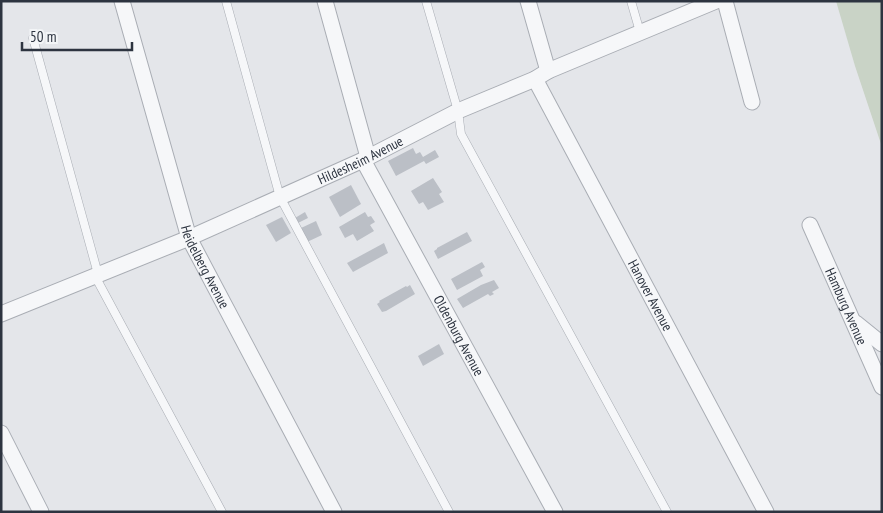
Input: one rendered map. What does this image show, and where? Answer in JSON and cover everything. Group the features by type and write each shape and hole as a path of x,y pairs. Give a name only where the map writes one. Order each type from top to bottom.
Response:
{"street":[{"name":"Heidelberg Avenue","path":"122,1 189,238 334,512"},
{"name":"Oldenburg Avenue","path":"325,1 366,158 555,512"},
{"name":"Hanover Avenue","path":"528,1 541,75 766,512"},
{"name":"Hildesheim Avenue","path":"1,314 189,238 366,158 458,111 716,1"},
{"path":"726,1 752,102"},
{"name":"Hamburg Avenue","path":"810,225 882,387"},
{"path":"853,321 882,344"},
{"path":"1,433 40,512"}],"lane":[{"path":"226,1 280,197 449,512"},
{"path":"426,1 458,111 460,134 667,512"},
{"path":"631,1 640,32"},
{"path":"33,38 96,275 222,512"}],"shaded area":[{"path":"836,1 882,1 882,147 855,66"}],"building":[{"path":"413,148 416,154 420,152 423,157 435,150 439,157 426,164 424,161 396,176 388,161"},
{"path":"433,178 442,192 439,194 444,202 428,210 423,202 419,204 411,191"},
{"path":"351,185 361,204 340,217 329,197"},
{"path":"305,212 308,218 298,223 295,218"},
{"path":"365,212 375,222 370,225 374,231 357,241 353,234 345,238 339,227"},
{"path":"282,217 291,233 276,242 266,225"},
{"path":"316,221 322,235 307,242 301,228"},
{"path":"467,232 472,241 438,259 434,251 437,248"},
{"path":"384,243 388,253 353,272 347,263"},
{"path":"482,262 485,267 480,270 483,276 457,290 451,279"},
{"path":"494,280 499,288 492,292 494,294 490,296 488,294 463,308 457,299"},
{"path":"410,285 415,294 382,312 377,304 379,301"},
{"path":"439,344 444,354 423,366 418,356"}]}
